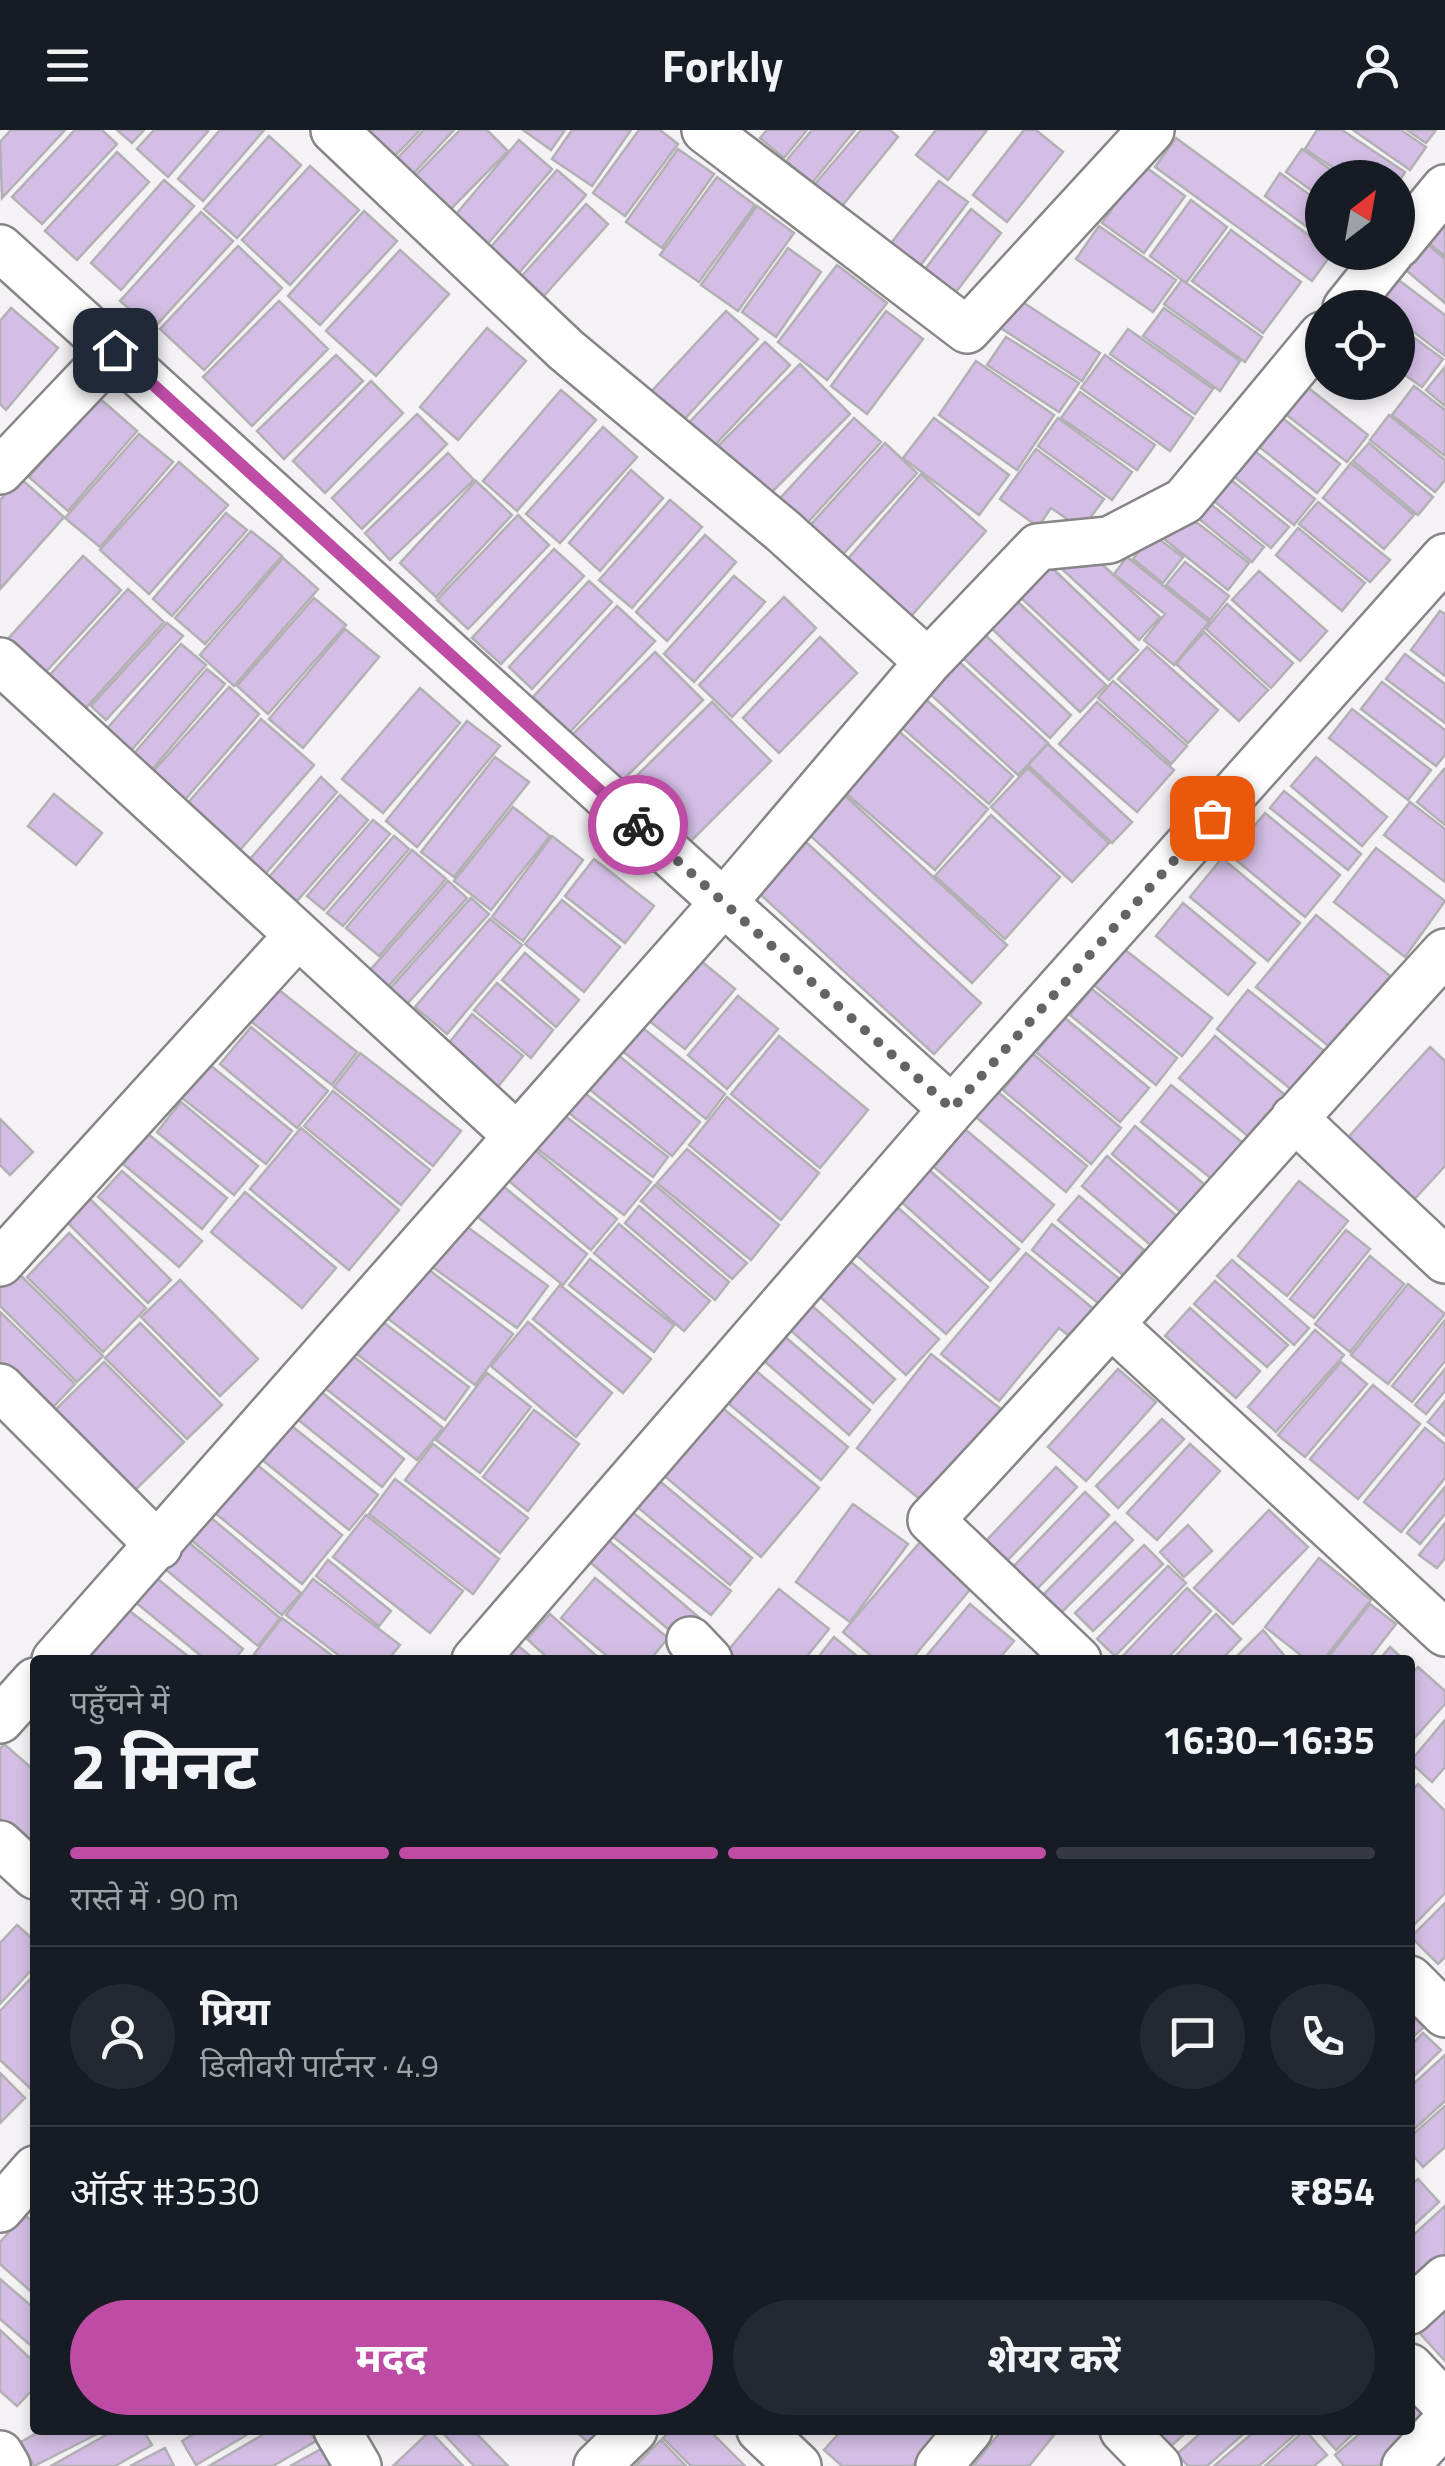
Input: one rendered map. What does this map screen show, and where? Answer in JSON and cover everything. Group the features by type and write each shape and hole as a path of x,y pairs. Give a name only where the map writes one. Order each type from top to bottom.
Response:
{"street":[{"path":"334,130 566,350 783,531 928,662"},
{"path":"705,130 967,330 1140,134"},
{"path":"1415,224 1445,188"},
{"path":"0,248 952,1109"},
{"path":"1361,290 1377,270"},
{"path":"0,471 115,350"},
{"path":"59,1655 723,903 928,662 1038,547 1109,540 1184,501 1305,355"},
{"path":"479,1655 952,1109 1445,557"},
{"path":"0,661 517,1136"},
{"path":"0,1264 298,935"},
{"path":"1073,1655 931,1520 1114,1327 1294,1118 1445,952"},
{"path":"1294,1118 1445,1260"},
{"path":"1114,1327 1445,1632"},
{"path":"0,1387 158,1546"},
{"path":"0,1720 30,1687"},
{"path":"0,1844 30,1871"},
{"path":"1415,1984 1445,2014"},
{"path":"0,2209 30,2174"},
{"path":"1415,2306 1445,2279"},
{"path":"1415,2372 1445,2404"},
{"path":"1405,2466 1445,2423"},
{"path":"340,2435 358,2466"},
{"path":"597,2466 629,2435"},
{"path":"765,2435 798,2466"},
{"path":"939,2466 965,2435"},
{"path":"1128,2435 1158,2466"},
{"path":"0,2454 7,2466"}],"building":[{"path":"11,130 65,130 2,198 0,142"},
{"path":"75,130 102,130 117,144 42,224 12,197"},
{"path":"117,130 144,130 132,143"},
{"path":"154,130 209,130 168,177 137,149"},
{"path":"220,130 264,130 203,201 178,179"},
{"path":"373,130 420,130 391,160 366,137"},
{"path":"424,130 454,130 411,176 395,161"},
{"path":"460,130 487,130 508,151 448,212 413,178"},
{"path":"523,130 565,130 551,150"},
{"path":"572,130 631,130 592,186 552,159"},
{"path":"639,130 660,130 678,144 625,216 593,193"},
{"path":"767,130 807,130 784,158 760,138"},
{"path":"812,130 855,130 812,183 786,161"},
{"path":"861,130 890,130 898,137 842,206 815,184"},
{"path":"936,130 987,130 948,180 916,155"},
{"path":"1024,130 1036,130 1063,152 1007,222 973,195"},
{"path":"1317,130 1342,130 1387,160 1322,160 1305,149"},
{"path":"1353,130 1401,130 1426,147 1415,163 1396,160"},
{"path":"1407,130 1436,130 1426,143"},
{"path":"269,136 301,165 237,238 204,209"},
{"path":"1176,138 1305,233 1305,270 1320,270 1312,281 1155,167"},
{"path":"519,140 552,169 484,248 451,220"},
{"path":"678,149 714,174 662,248 626,222"},
{"path":"1302,149 1317,160 1305,160 1305,186 1286,172"},
{"path":"117,152 149,182 77,260 45,231"},
{"path":"1143,165 1185,196 1144,253 1102,223"},
{"path":"310,166 359,210 290,285 242,240"},
{"path":"557,170 586,195 518,274 490,248"},
{"path":"1280,173 1305,191 1305,225 1265,196"},
{"path":"717,177 755,205 699,282 660,255"},
{"path":"164,180 194,206 121,290 91,263"},
{"path":"939,181 968,202 914,274 885,251"},
{"path":"1191,200 1227,227 1186,283 1150,256"},
{"path":"586,204 608,224 543,297 521,277"},
{"path":"757,206 794,233 738,311 701,285"},
{"path":"971,209 1001,233 946,305 916,281"},
{"path":"364,211 397,241 320,325 288,296"},
{"path":"201,212 233,241 153,329 120,301"},
{"path":"1445,219 1445,256 1425,240"},
{"path":"1099,226 1176,280 1153,312 1076,259"},
{"path":"1231,230 1301,282 1263,333 1192,281"},
{"path":"1421,239 1445,259 1445,303 1406,270 1415,270 1415,246"},
{"path":"238,246 282,288 204,370 160,329"},
{"path":"788,248 821,272 776,337 742,312"},
{"path":"400,250 449,294 376,376 326,331"},
{"path":"837,265 887,303 827,380 778,342"},
{"path":"1388,272 1412,290 1374,290"},
{"path":"1182,280 1262,337 1245,362 1164,304"},
{"path":"1415,292 1445,315 1445,356 1415,333"},
{"path":"1018,299 1100,353 1082,381 999,327"},
{"path":"279,301 328,349 252,426 203,377"},
{"path":"11,308 58,348 6,410 0,404 0,321"},
{"path":"1164,308 1240,361 1220,391 1143,336"},
{"path":"726,311 758,339 682,422 650,393"},
{"path":"886,311 923,339 867,414 831,386"},
{"path":"487,328 526,361 458,440 420,407"},
{"path":"1128,329 1213,389 1195,414 1110,354"},
{"path":"1006,337 1079,383 1059,412 987,365"},
{"path":"1415,338 1443,359 1422,387 1415,382"},
{"path":"765,342 790,365 712,448 687,425"},
{"path":"336,355 363,381 284,459 257,431"},
{"path":"1105,355 1193,418 1170,451 1081,388"},
{"path":"976,361 1054,415 1017,470 939,415"},
{"path":"800,364 850,414 763,501 713,451"},
{"path":"1445,367 1445,406 1426,390"},
{"path":"371,381 403,413 325,493 293,461"},
{"path":"1301,382 1305,385 1305,400 1324,400 1368,435 1347,462 1279,409"},
{"path":"1415,387 1445,410 1445,456 1392,415 1403,400 1415,400"},
{"path":"561,390 596,420 517,511 483,481"},
{"path":"1080,392 1155,445 1137,470 1061,418"},
{"path":"98,397 137,431 68,511 29,477"},
{"path":"417,414 447,444 362,529 332,498"},
{"path":"1389,415 1445,460 1445,480 1435,492 1370,440"},
{"path":"1280,416 1340,464 1317,493 1257,445"},
{"path":"854,418 881,442 800,531 773,506"},
{"path":"934,418 1009,475 979,515 903,458"},
{"path":"1058,418 1132,472 1112,500 1038,446"},
{"path":"603,427 637,457 560,543 526,514"},
{"path":"139,434 173,462 100,547 65,518"},
{"path":"885,443 917,473 835,563 803,533"},
{"path":"1369,443 1433,497 1418,515 1353,461"},
{"path":"1246,444 1315,499 1294,525 1226,470"},
{"path":"1036,449 1104,499 1082,529 1051,508 1038,527 1000,499"},
{"path":"448,453 474,480 390,560 365,533"},
{"path":"179,462 228,505 149,594 100,550"},
{"path":"1351,463 1414,515 1384,549 1323,498"},
{"path":"1214,466 1289,527 1271,548 1197,487"},
{"path":"631,470 663,498 600,571 569,543"},
{"path":"921,474 986,531 905,623 841,567"},
{"path":"20,478 64,517 0,589 0,500"},
{"path":"476,481 512,515 436,597 400,563"},
{"path":"1193,490 1264,547 1252,562 1182,505"},
{"path":"670,500 702,527 632,608 599,580"},
{"path":"1318,502 1390,560 1370,582 1299,524"},
{"path":"1178,508 1249,563 1228,590 1158,534"},
{"path":"226,513 247,530 172,616 153,599"},
{"path":"518,515 549,545 468,629 437,600"},
{"path":"1298,528 1365,583 1342,611 1276,555"},
{"path":"251,531 282,556 205,644 175,618"},
{"path":"1152,534 1183,557 1163,583 1133,559"},
{"path":"705,535 736,562 667,641 636,612"},
{"path":"1084,548 1160,617 1139,640 1063,570"},
{"path":"554,549 584,576 501,664 472,638"},
{"path":"83,556 121,590 43,675 6,641"},
{"path":"1127,557 1209,622 1174,665 1144,640 1165,614 1114,574"},
{"path":"283,558 318,589 234,686 200,655"},
{"path":"1185,562 1229,596 1210,620 1166,585"},
{"path":"1049,565 1138,650 1109,680 1019,596"},
{"path":"1259,571 1327,631 1300,661 1232,600"},
{"path":"734,576 765,602 694,682 664,654"},
{"path":"589,581 612,602 532,689 509,667"},
{"path":"128,589 164,622 83,711 47,678"},
{"path":"784,597 816,628 732,717 699,685"},
{"path":"314,598 346,625 268,714 237,686"},
{"path":"1015,599 1106,685 1080,712 989,626"},
{"path":"1227,604 1293,663 1271,688 1206,629"},
{"path":"617,606 655,641 570,732 533,697"},
{"path":"1440,611 1445,614 1445,676 1411,650"},
{"path":"167,623 183,636 106,720 91,706"},
{"path":"345,629 379,657 303,748 269,719"},
{"path":"1204,632 1268,690 1239,721 1176,664"},
{"path":"983,633 1071,715 1050,738 961,656"},
{"path":"820,637 857,673 779,753 743,718"},
{"path":"181,644 206,665 129,753 104,732"},
{"path":"1147,647 1218,710 1188,743 1118,679"},
{"path":"655,652 703,700 619,784 571,736"},
{"path":"1405,654 1445,684 1445,723 1386,679"},
{"path":"957,660 1048,743 1018,775 928,692"},
{"path":"207,669 225,684 149,773 131,757"},
{"path":"1113,681 1187,746 1171,764 1098,698"},
{"path":"1382,682 1445,730 1445,755 1436,766 1361,709"},
{"path":"229,687 259,714 183,802 151,774"},
{"path":"420,688 460,723 383,813 342,779"},
{"path":"923,697 1013,776 989,804 899,725"},
{"path":"712,702 771,761 682,850 622,790"},
{"path":"1097,702 1174,770 1137,812 1059,744"},
{"path":"1352,709 1431,770 1408,800 1329,738"},
{"path":"261,719 314,765 240,850 187,804"},
{"path":"467,721 500,746 417,847 386,821"},
{"path":"895,728 988,809 935,870 842,790"},
{"path":"1048,744 1132,822 1112,843 1028,765"},
{"path":"495,757 529,782 454,877 421,852"},
{"path":"1316,757 1387,817 1362,846 1291,786"},
{"path":"1028,768 1109,843 1072,882 991,807"},
{"path":"1445,770 1445,825 1417,802"},
{"path":"321,777 337,792 266,873 250,859"},
{"path":"839,790 1007,945 972,983 803,829"},
{"path":"1284,791 1361,854 1348,870 1270,808"},
{"path":"54,794 102,833 76,865 28,826"},
{"path":"340,795 368,820 297,901 269,877"},
{"path":"1410,802 1445,829 1445,882 1384,835"},
{"path":"513,807 550,836 491,910 454,881"},
{"path":"1265,813 1340,875 1305,917 1230,855"},
{"path":"991,815 1060,877 1005,939 935,876"},
{"path":"373,820 390,834 324,910 307,896"},
{"path":"795,832 981,1003 934,1054 748,883"},
{"path":"394,836 409,849 343,926 327,913"},
{"path":"552,836 583,860 523,941 492,917"},
{"path":"1376,848 1445,901 1405,957 1334,902"},
{"path":"412,850 446,879 379,956 346,928"},
{"path":"1222,858 1300,923 1268,961 1190,897"},
{"path":"594,859 654,906 625,943 565,896"},
{"path":"448,881 467,898 384,991 366,975"},
{"path":"471,898 489,914 405,1006 388,991"},
{"path":"562,900 620,947 584,992 525,944"},
{"path":"1183,903 1255,963 1228,995 1156,936"},
{"path":"1316,915 1390,976 1331,1048 1256,987"},
{"path":"490,919 522,945 447,1034 415,1007"},
{"path":"1124,949 1212,1018 1182,1056 1095,986"},
{"path":"689,951 735,989 685,1049 638,1012"},
{"path":"525,953 579,1000 556,1027 502,980"},
{"path":"264,978 357,1052 332,1085 239,1012"},
{"path":"497,983 553,1030 531,1058 474,1010"},
{"path":"1092,989 1177,1058 1156,1085 1070,1015"},
{"path":"1248,990 1324,1051 1293,1091 1217,1029"},
{"path":"738,996 778,1029 727,1089 688,1055"},
{"path":"472,1014 523,1056 496,1089 445,1048"},
{"path":"1065,1018 1149,1088 1120,1122 1036,1052"},
{"path":"634,1021 725,1094 706,1119 615,1045"},
{"path":"251,1027 328,1091 297,1128 220,1064"},
{"path":"779,1036 868,1110 820,1168 731,1094"},
{"path":"1215,1036 1286,1096 1250,1138 1179,1078"},
{"path":"607,1046 700,1122 672,1156 578,1080"},
{"path":"1430,1047 1445,1061 1445,1166 1410,1204 1343,1143"},
{"path":"360,1053 461,1131 433,1166 334,1087"},
{"path":"1033,1054 1121,1128 1091,1164 1003,1090"},
{"path":"200,1057 292,1131 266,1164 172,1090"},
{"path":"573,1084 668,1157 653,1177 557,1104"},
{"path":"1171,1085 1243,1143 1213,1180 1141,1122"},
{"path":"333,1091 430,1170 401,1205 304,1126"},
{"path":"998,1092 1087,1166 1066,1192 976,1117"},
{"path":"727,1097 819,1173 781,1220 689,1145"},
{"path":"181,1102 258,1166 234,1195 157,1132"},
{"path":"556,1109 651,1182 624,1215 530,1143"},
{"path":"0,1119 33,1152 10,1175 0,1165"},
{"path":"1135,1126 1211,1190 1188,1218 1112,1154"},
{"path":"301,1128 399,1210 349,1270 250,1189"},
{"path":"965,1129 1054,1205 1022,1242 934,1167"},
{"path":"148,1134 227,1198 202,1229 123,1164"},
{"path":"529,1145 617,1219 591,1250 503,1176"},
{"path":"687,1149 779,1225 751,1260 657,1183"},
{"path":"1107,1156 1179,1218 1154,1248 1082,1186"},
{"path":"927,1168 1019,1249 990,1281 899,1200"},
{"path":"122,1171 202,1241 179,1267 98,1197"},
{"path":"494,1179 587,1254 563,1285 469,1210"},
{"path":"1299,1181 1348,1221 1287,1296 1238,1256"},
{"path":"655,1185 747,1263 732,1279 641,1201"},
{"path":"245,1192 336,1268 302,1308 211,1232"},
{"path":"86,1195 171,1280 148,1303 63,1218"},
{"path":"1079,1196 1144,1250 1123,1275 1058,1220"},
{"path":"895,1205 988,1287 946,1334 853,1252"},
{"path":"639,1206 729,1282 715,1300 625,1223"},
{"path":"451,1215 548,1286 517,1328 420,1258"},
{"path":"619,1224 710,1301 684,1331 594,1253"},
{"path":"1052,1224 1123,1282 1103,1307 1032,1250"},
{"path":"1346,1230 1370,1249 1314,1318 1290,1299"},
{"path":"69,1233 146,1308 103,1352 27,1277"},
{"path":"1026,1253 1096,1311 1073,1339 1059,1328 999,1401 941,1354"},
{"path":"1370,1256 1404,1284 1350,1352 1315,1324"},
{"path":"590,1259 674,1325 654,1352 569,1285"},
{"path":"416,1260 513,1334 475,1385 378,1311"},
{"path":"849,1260 939,1339 906,1375 818,1295"},
{"path":"1232,1260 1309,1328 1294,1345 1217,1276"},
{"path":"16,1271 103,1356 77,1382 0,1306 0,1287"},
{"path":"180,1280 258,1359 220,1396 141,1317"},
{"path":"1215,1281 1288,1345 1267,1367 1194,1304"},
{"path":"1408,1284 1445,1314 1388,1384 1351,1355"},
{"path":"560,1285 651,1359 623,1393 533,1319"},
{"path":"810,1304 895,1379 873,1403 788,1328"},
{"path":"1190,1308 1260,1371 1236,1398 1165,1336"},
{"path":"0,1312 75,1384 41,1420 0,1380"},
{"path":"371,1313 469,1387 445,1420 346,1346"},
{"path":"1445,1320 1445,1361 1412,1402 1392,1386"},
{"path":"528,1322 612,1393 576,1437 491,1366"},
{"path":"140,1323 222,1405 187,1439 105,1358"},
{"path":"1315,1330 1344,1355 1276,1432 1248,1407"},
{"path":"783,1335 870,1410 849,1435 762,1359"},
{"path":"343,1348 443,1428 417,1460 316,1381"},
{"path":"931,1354 1002,1410 927,1505 857,1448"},
{"path":"104,1362 184,1442 122,1503 43,1422"},
{"path":"1341,1362 1367,1384 1305,1457 1278,1435"},
{"path":"1118,1369 1156,1402 1086,1481 1048,1447"},
{"path":"1445,1369 1445,1391 1426,1414 1415,1405"},
{"path":"755,1370 848,1447 821,1480 728,1403"},
{"path":"487,1373 531,1407 480,1473 436,1440"},
{"path":"1373,1385 1420,1424 1358,1499 1310,1459"},
{"path":"314,1386 404,1459 382,1487 291,1414"},
{"path":"1445,1401 1445,1436 1428,1422"},
{"path":"719,1405 819,1488 761,1557 661,1473"},
{"path":"534,1410 579,1444 528,1511 483,1477"},
{"path":"1162,1419 1184,1439 1118,1508 1096,1486"},
{"path":"288,1423 378,1495 349,1530 260,1458"},
{"path":"1425,1428 1445,1444 1445,1478 1401,1532 1364,1502"},
{"path":"433,1444 528,1518 500,1553 405,1480"},
{"path":"1190,1444 1220,1471 1157,1540 1127,1513"},
{"path":"255,1463 342,1535 302,1584 215,1513"},
{"path":"1056,1467 1077,1487 1006,1562 985,1542"},
{"path":"656,1478 752,1558 730,1585 634,1504"},
{"path":"395,1479 499,1559 473,1594 369,1514"},
{"path":"1445,1487 1445,1514 1420,1544 1407,1533"},
{"path":"1085,1492 1109,1515 1035,1591 1011,1569"},
{"path":"853,1504 908,1544 850,1622 796,1582"},
{"path":"1269,1510 1308,1547 1233,1624 1194,1588"},
{"path":"631,1511 731,1591 711,1615 611,1535"},
{"path":"366,1515 463,1591 430,1633 333,1557"},
{"path":"209,1516 301,1593 282,1615 190,1539"},
{"path":"1115,1522 1133,1540 1062,1612 1043,1595"},
{"path":"1445,1523 1445,1558 1437,1568 1419,1555"},
{"path":"1188,1525 1212,1551 1184,1577 1160,1552"},
{"path":"608,1540 702,1620 683,1642 590,1562"},
{"path":"187,1541 280,1618 258,1646 164,1568"},
{"path":"921,1541 973,1586 915,1655 870,1655 843,1632"},
{"path":"1144,1545 1163,1564 1093,1631 1075,1613"},
{"path":"1319,1558 1371,1600 1327,1655 1301,1655 1265,1627"},
{"path":"328,1560 391,1611 379,1626 316,1576"},
{"path":"1168,1566 1186,1583 1116,1655 1097,1639"},
{"path":"148,1571 243,1649 238,1655 200,1655 128,1596"},
{"path":"595,1578 668,1638 654,1655 606,1655 561,1618"},
{"path":"313,1579 400,1645 392,1655 338,1655 286,1615"},
{"path":"1187,1588 1211,1611 1171,1655 1124,1655"},
{"path":"779,1589 829,1629 808,1655 724,1655"},
{"path":"970,1604 1014,1641 1002,1655 927,1655"},
{"path":"1370,1604 1396,1624 1372,1655 1330,1655"},
{"path":"122,1605 187,1655 84,1655"},
{"path":"550,1614 595,1655 545,1655 527,1639"},
{"path":"1216,1614 1241,1639 1226,1655 1177,1655"},
{"path":"282,1618 331,1655 255,1655"},
{"path":"1263,1630 1284,1655 1238,1655"},
{"path":"834,1637 856,1655 820,1655"},
{"path":"509,1638 529,1655 495,1655"},
{"path":"1418,1667 1445,1691 1445,1704 1415,1737"},
{"path":"1445,1720 1445,1767 1432,1782 1415,1767 1415,1756"},
{"path":"4,1744 30,1767 30,1859 0,1833 0,1749"},
{"path":"1418,1784 1445,1811 1445,1893 1415,1924"},
{"path":"1445,1903 1445,1957 1438,1964 1415,1941 1415,1933"},
{"path":"17,1925 30,1937 30,1971 0,2004 0,1943"},
{"path":"30,1979 30,2088 0,2060 0,2011"},
{"path":"1415,2017 1424,2027 1415,2035"},
{"path":"1423,2033 1441,2050 1415,2075 1415,2041"},
{"path":"1445,2055 1445,2101 1415,2128 1415,2082"},
{"path":"0,2073 25,2098 0,2123"},
{"path":"1445,2106 1445,2147 1423,2167 1415,2158 1415,2133"},
{"path":"1418,2179 1439,2202 1415,2224"},
{"path":"1445,2206 1445,2256 1415,2283 1415,2233"},
{"path":"25,2215 30,2220 30,2291 0,2264 0,2242"},
{"path":"0,2279 30,2305 30,2345 0,2319"},
{"path":"1445,2301 1445,2361 1415,2328"},
{"path":"0,2330 30,2358 30,2392 17,2406 0,2391"},
{"path":"1415,2406 1430,2422 1415,2435"},
{"path":"33,2435 95,2435 34,2466 21,2442"},
{"path":"106,2435 146,2435 152,2445 115,2466 51,2466"},
{"path":"192,2435 247,2435 196,2465 182,2441"},
{"path":"262,2435 312,2435 316,2441 273,2466 209,2466"},
{"path":"426,2435 434,2435 463,2466 393,2466"},
{"path":"445,2435 478,2435 508,2466 474,2466"},
{"path":"580,2435 608,2435 596,2449"},
{"path":"714,2435 745,2466 691,2466 663,2438"},
{"path":"838,2435 939,2435 912,2466 842,2466 824,2450"},
{"path":"998,2435 1054,2435 1029,2466 973,2466"},
{"path":"1161,2435 1183,2435 1171,2446"},
{"path":"1198,2435 1242,2435 1207,2466 1188,2466 1177,2454"},
{"path":"1250,2435 1294,2435 1259,2466 1214,2466"},
{"path":"1299,2435 1309,2435 1327,2455 1314,2466 1265,2466"},
{"path":"1322,2435 1352,2435 1336,2450"},
{"path":"1358,2435 1415,2435 1379,2466 1344,2466 1335,2455"},
{"path":"661,2440 686,2466 635,2466"},
{"path":"165,2448 174,2466 130,2466"},
{"path":"323,2448 333,2466 290,2466"}],"way so far":[{"path":"638,825 952,1109 1212,818"}],"route":[{"path":"115,350 638,825"}]}
